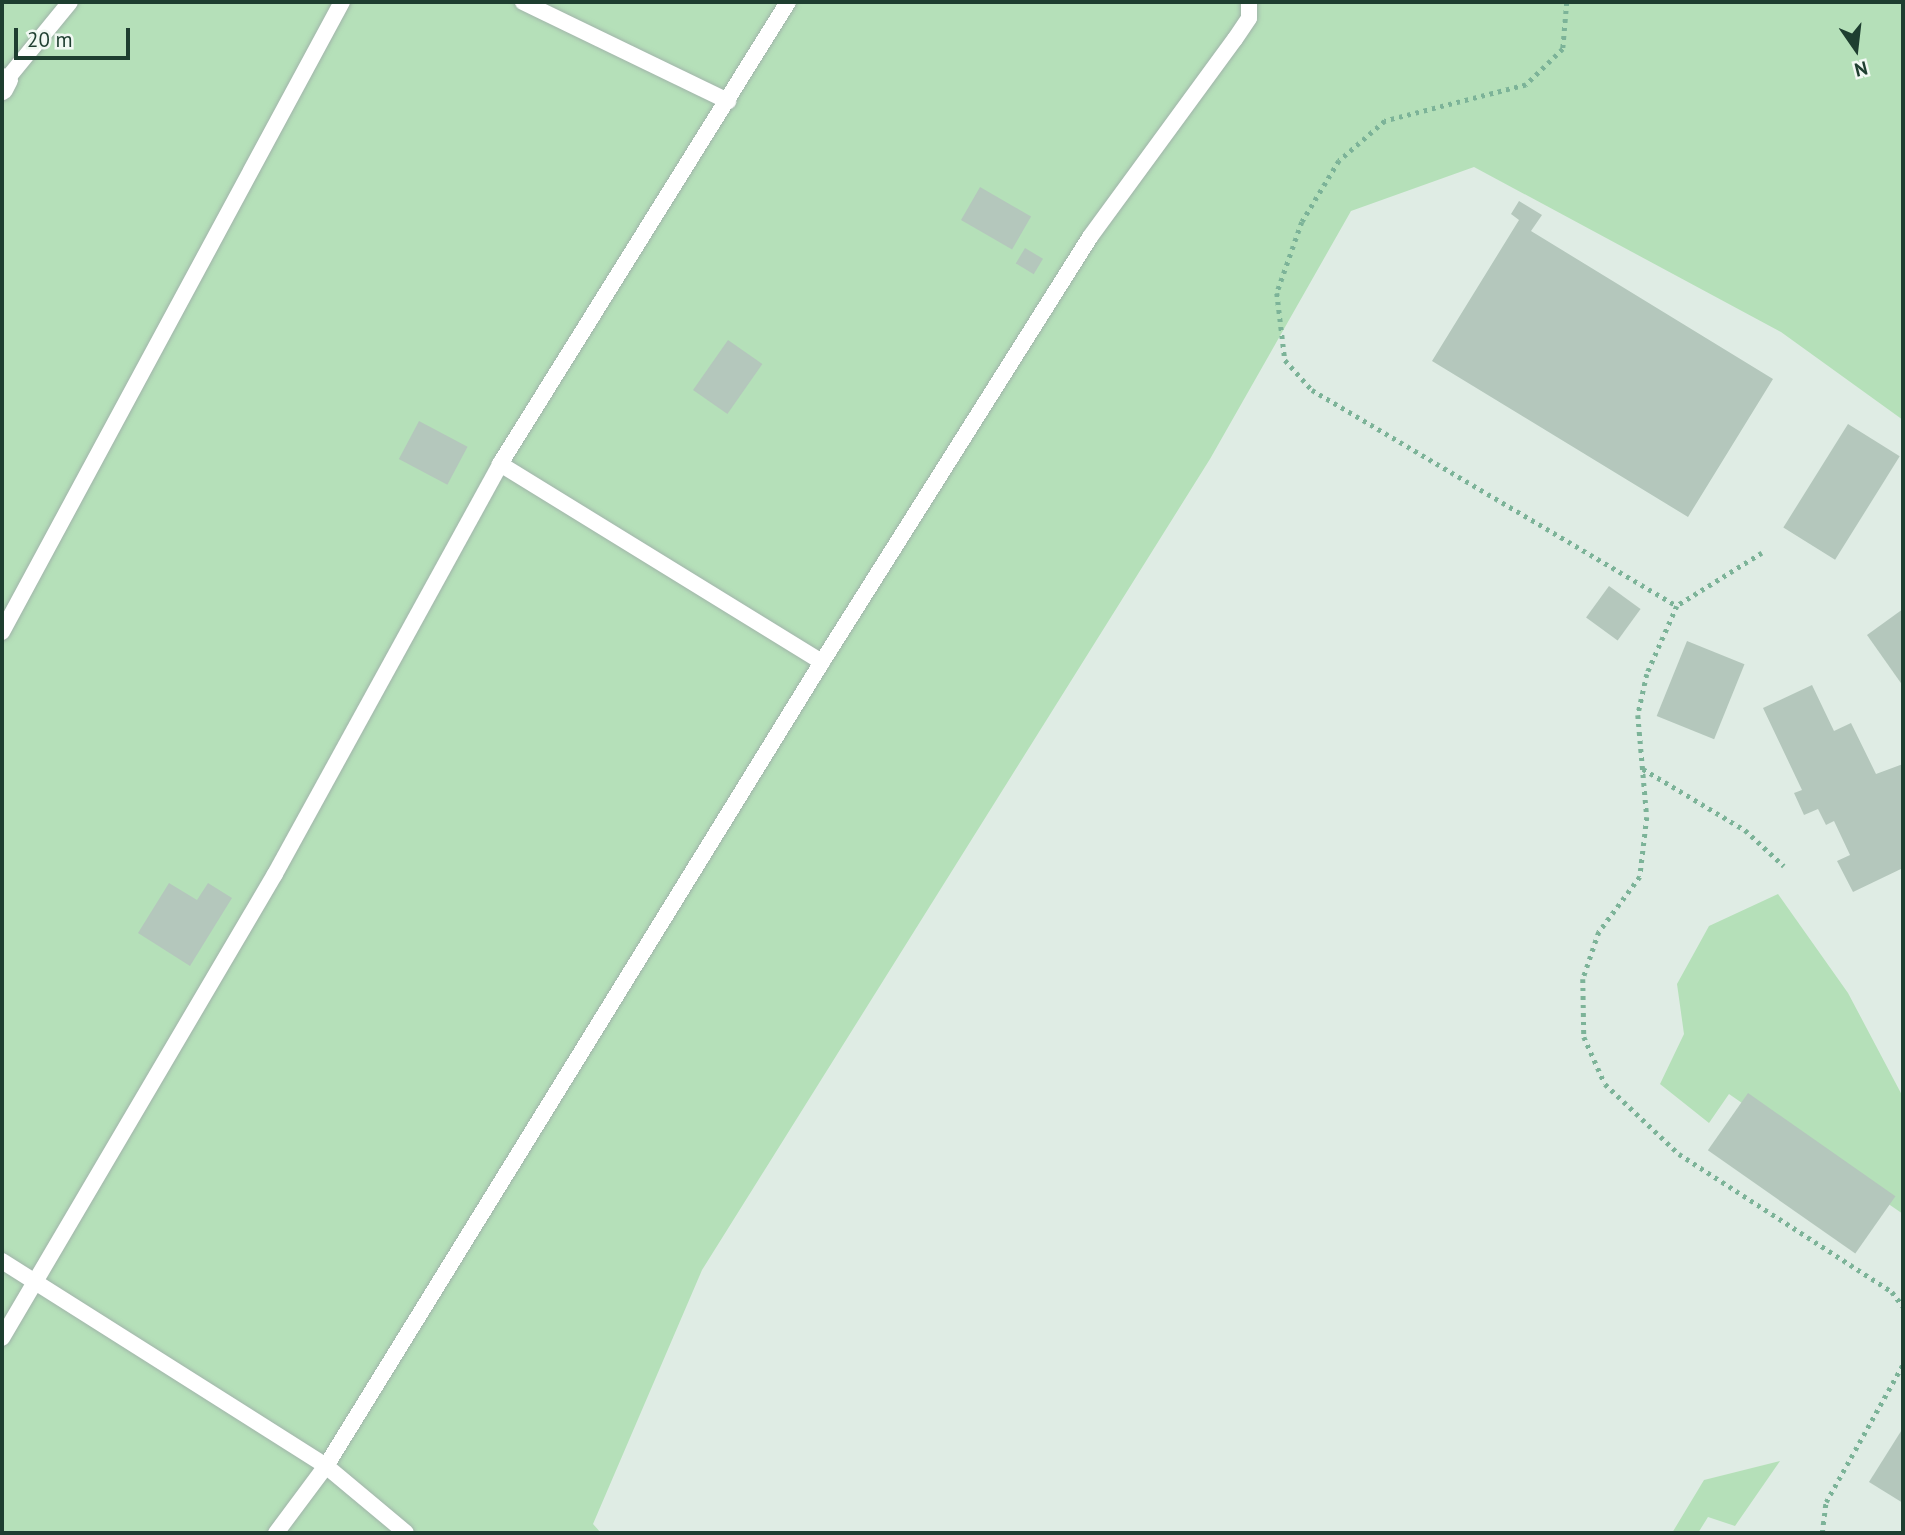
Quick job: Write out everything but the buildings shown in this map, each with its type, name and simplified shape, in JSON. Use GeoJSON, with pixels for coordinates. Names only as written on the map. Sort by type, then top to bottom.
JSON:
{"type":"FeatureCollection","features":[{"type":"Feature","properties":{"kind":"lane"},"geometry":{"type":"LineString","coordinates":[[4,81],[70,2]]}},
{"type":"Feature","properties":{"kind":"lane"},"geometry":{"type":"LineString","coordinates":[[2,632],[342,2]]}},
{"type":"Feature","properties":{"kind":"lane"},"geometry":{"type":"LineString","coordinates":[[523,2],[728,101]]}},
{"type":"Feature","properties":{"kind":"lane"},"geometry":{"type":"LineString","coordinates":[[2,1338],[275,874],[500,464],[788,2]]}},
{"type":"Feature","properties":{"kind":"lane"},"geometry":{"type":"LineString","coordinates":[[276,1533],[326,1466],[822,662],[1090,237],[1235,39],[1249,18],[1250,2]]}},
{"type":"Feature","properties":{"kind":"lane"},"geometry":{"type":"LineString","coordinates":[[500,464],[822,662]]}},
{"type":"Feature","properties":{"kind":"lane"},"geometry":{"type":"LineString","coordinates":[[2,1261],[35,1285],[326,1466],[406,1533]]}},
{"type":"Feature","properties":{"kind":"path"},"geometry":{"type":"LineString","coordinates":[[1567,2],[1563,49],[1526,85],[1385,121],[1339,161],[1302,222],[1277,293],[1285,360],[1312,390],[1677,606]]}},
{"type":"Feature","properties":{"kind":"path"},"geometry":{"type":"LineString","coordinates":[[1762,553],[1677,606],[1647,674],[1638,715],[1643,769],[1640,877],[1599,932],[1583,979],[1584,1037],[1605,1084],[1679,1154],[1892,1292],[1903,1307]]}},
{"type":"Feature","properties":{"kind":"path"},"geometry":{"type":"LineString","coordinates":[[1643,769],[1745,830],[1784,866]]}},
{"type":"Feature","properties":{"kind":"path"},"geometry":{"type":"LineString","coordinates":[[1822,1533],[1826,1502],[1903,1364]]}},
{"type":"Feature","properties":{"kind":"green space"},"geometry":{"type":"Polygon","coordinates":[[[2,2],[1903,2],[1903,420],[1781,332],[1474,167],[1351,211],[1210,459],[702,1270],[593,1524],[601,1533],[2,1533],[2,2]]]}},
{"type":"Feature","properties":{"kind":"green space"},"geometry":{"type":"Polygon","coordinates":[[[1778,894],[1848,993],[1903,1097],[1903,1214],[1729,1094],[1709,1123],[1660,1084],[1684,1034],[1677,984],[1709,926],[1778,894]]]}},
{"type":"Feature","properties":{"kind":"green space"},"geometry":{"type":"Polygon","coordinates":[[[1780,1461],[1735,1526],[1708,1517],[1698,1533],[1672,1533],[1704,1480],[1780,1461]]]}}]}
